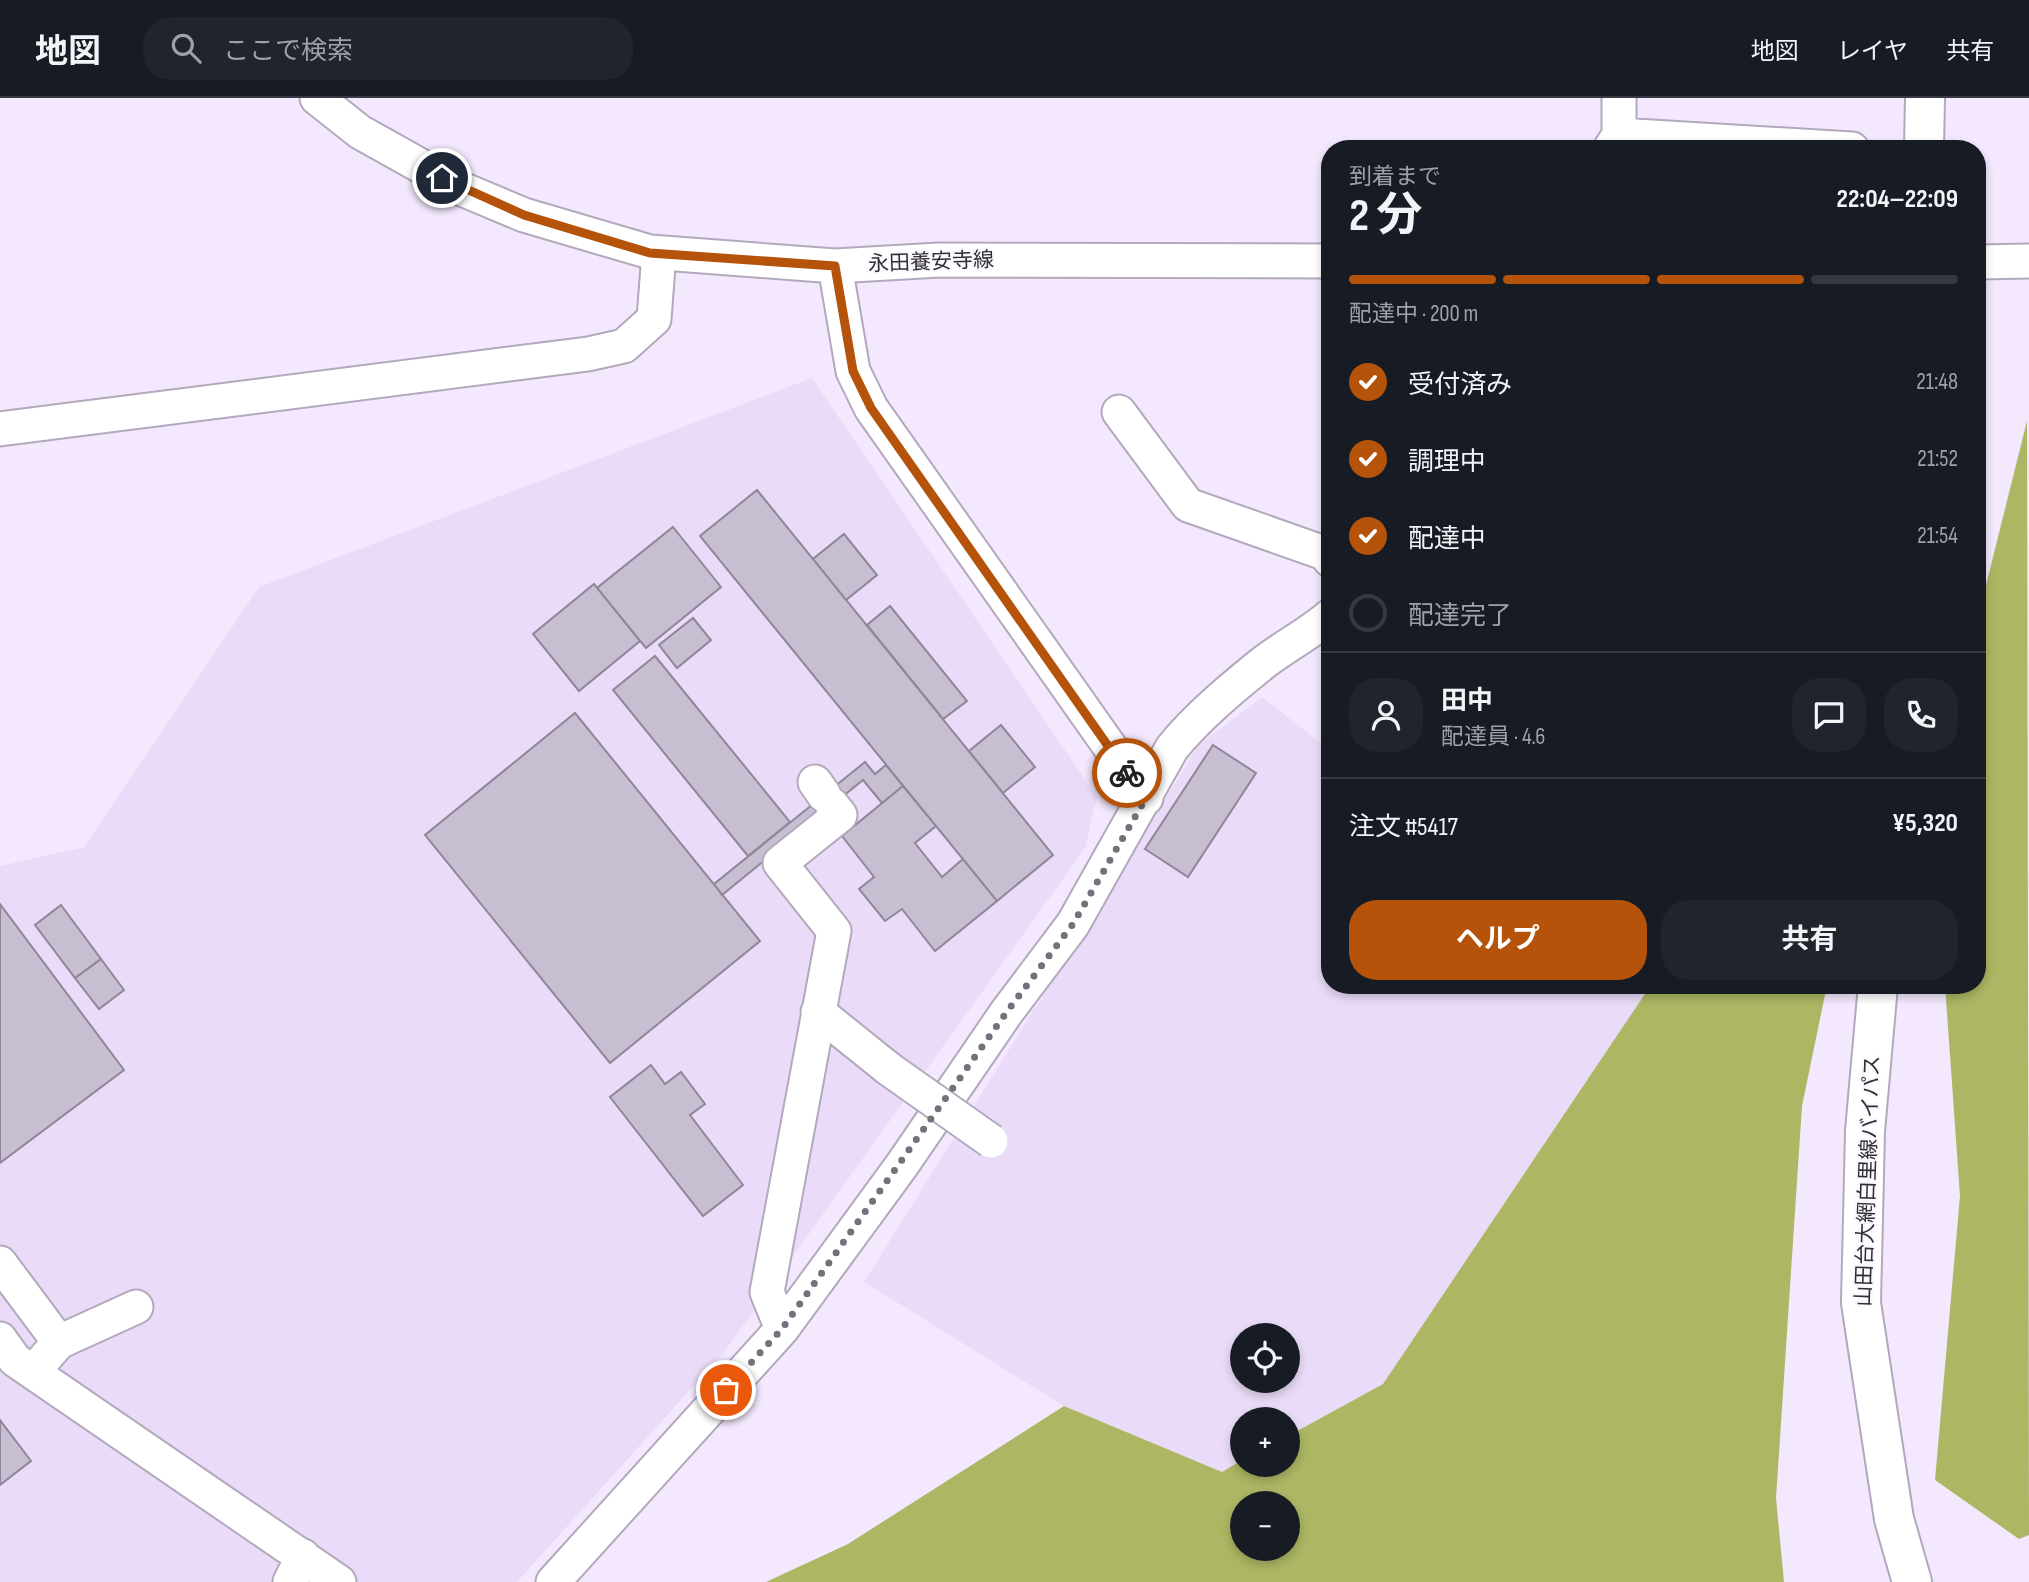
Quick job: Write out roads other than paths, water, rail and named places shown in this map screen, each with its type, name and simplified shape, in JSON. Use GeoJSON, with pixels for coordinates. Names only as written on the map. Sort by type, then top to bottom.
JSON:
{"type":"FeatureCollection","features":[{"type":"Feature","properties":{"kind":"main road"},"geometry":{"type":"LineString","coordinates":[[1924,140],[1925,98]]}},
{"type":"Feature","properties":{"kind":"main road","name":"山田台大網白里線バイパス"},"geometry":{"type":"LineString","coordinates":[[1877,994],[1865,1131],[1861,1303],[1894,1519],[1912,1582]]}},
{"type":"Feature","properties":{"kind":"street","name":"永田養安寺線"},"geometry":{"type":"LineString","coordinates":[[317,98],[360,132],[462,189],[524,215],[659,253],[835,266],[939,260],[1321,261]]}},
{"type":"Feature","properties":{"kind":"street"},"geometry":{"type":"LineString","coordinates":[[1615,140],[1619,98]]}},
{"type":"Feature","properties":{"kind":"street"},"geometry":{"type":"LineString","coordinates":[[0,429],[588,354],[624,346],[654,319],[659,253]]}},
{"type":"Feature","properties":{"kind":"street"},"geometry":{"type":"LineString","coordinates":[[1986,262],[2029,261]]}},
{"type":"Feature","properties":{"kind":"street"},"geometry":{"type":"LineString","coordinates":[[835,266],[853,371],[871,408],[1146,798]]}},
{"type":"Feature","properties":{"kind":"street"},"geometry":{"type":"LineString","coordinates":[[1119,412],[1188,505],[1321,552]]}},
{"type":"Feature","properties":{"kind":"street"},"geometry":{"type":"LineString","coordinates":[[553,1582],[782,1329],[1006,1013],[1073,924],[1172,748],[1184,733],[1265,662],[1304,638],[1321,624]]}},
{"type":"Feature","properties":{"kind":"street"},"geometry":{"type":"LineString","coordinates":[[782,1329],[767,1292],[834,932],[780,863],[840,815],[824,794]]}},
{"type":"Feature","properties":{"kind":"street"},"geometry":{"type":"LineString","coordinates":[[818,1012],[889,1069],[991,1141]]}},
{"type":"Feature","properties":{"kind":"street"},"geometry":{"type":"LineString","coordinates":[[0,1263],[59,1342]]}},
{"type":"Feature","properties":{"kind":"street"},"geometry":{"type":"LineString","coordinates":[[33,1372],[59,1342],[136,1307]]}},
{"type":"Feature","properties":{"kind":"street"},"geometry":{"type":"LineString","coordinates":[[0,1339],[15,1360],[296,1569],[339,1582]]}}]}
